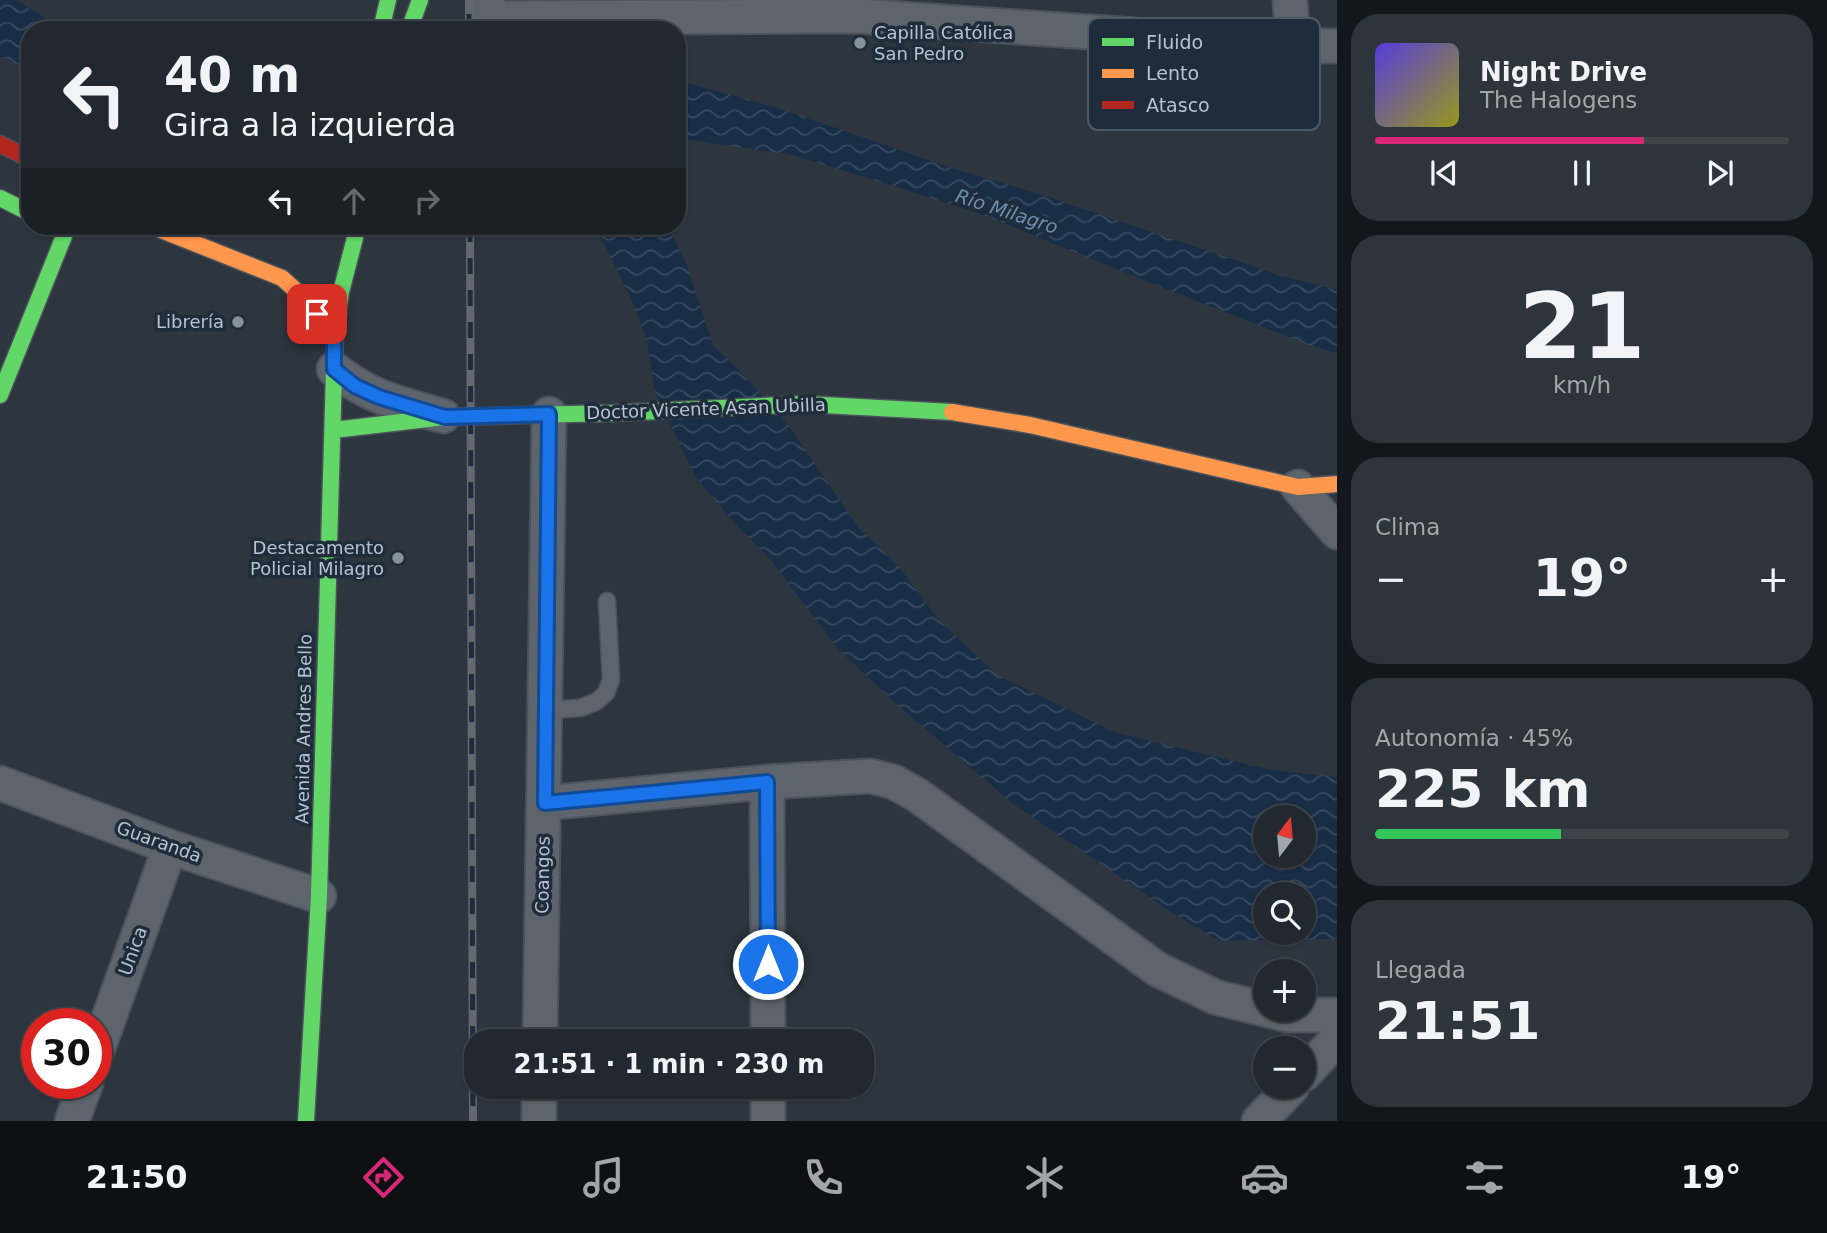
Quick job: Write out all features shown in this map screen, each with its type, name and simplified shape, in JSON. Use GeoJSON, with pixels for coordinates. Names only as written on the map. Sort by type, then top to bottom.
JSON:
{"type":"FeatureCollection","features":[{"type":"Feature","properties":{"kind":"main road"},"geometry":{"type":"LineString","coordinates":[[412,21],[420,0]]}},
{"type":"Feature","properties":{"kind":"main road"},"geometry":{"type":"LineString","coordinates":[[0,144],[21,154]]}},
{"type":"Feature","properties":{"kind":"main road"},"geometry":{"type":"LineString","coordinates":[[0,198],[21,208]]}},
{"type":"Feature","properties":{"kind":"main road"},"geometry":{"type":"LineString","coordinates":[[0,395],[62,235]]}},
{"type":"Feature","properties":{"kind":"main road"},"geometry":{"type":"LineString","coordinates":[[174,235],[282,278],[303,297],[334,353]]}},
{"type":"Feature","properties":{"kind":"main road","name":"Avenida Andres Bello"},"geometry":{"type":"LineString","coordinates":[[306,1121],[319,897],[334,353],[341,292],[356,235]]}},
{"type":"Feature","properties":{"kind":"main road"},"geometry":{"type":"LineString","coordinates":[[282,278],[302,278]]}},
{"type":"Feature","properties":{"kind":"main road","name":"Doctor Vicente Asan Ubilla"},"geometry":{"type":"LineString","coordinates":[[333,430],[445,417],[615,413],[805,404],[953,412],[1031,425],[1298,488],[1337,484]]}},
{"type":"Feature","properties":{"kind":"street"},"geometry":{"type":"LineString","coordinates":[[1290,0],[1291,18]]}},
{"type":"Feature","properties":{"kind":"street"},"geometry":{"type":"LineString","coordinates":[[488,9],[859,8],[1088,28]]}},
{"type":"Feature","properties":{"kind":"street","name":"Doctor Vicente Asan Ubilla"},"geometry":{"type":"LineString","coordinates":[[334,353],[355,386],[379,397],[445,417]]}},
{"type":"Feature","properties":{"kind":"street","name":"Coangos"},"geometry":{"type":"LineString","coordinates":[[540,1029],[549,414]]}},
{"type":"Feature","properties":{"kind":"street"},"geometry":{"type":"LineString","coordinates":[[1298,488],[1337,532]]}},
{"type":"Feature","properties":{"kind":"street"},"geometry":{"type":"LineString","coordinates":[[545,803],[767,782],[870,776],[894,782],[1157,969],[1215,997],[1288,1016],[1337,1015]]}},
{"type":"Feature","properties":{"kind":"street"},"geometry":{"type":"LineString","coordinates":[[767,782],[768,1029]]}},
{"type":"Feature","properties":{"kind":"street","name":"Guaranda"},"geometry":{"type":"LineString","coordinates":[[0,783],[170,847],[319,897]]}},
{"type":"Feature","properties":{"kind":"street","name":"Unica"},"geometry":{"type":"LineString","coordinates":[[112,1009],[170,847]]}},
{"type":"Feature","properties":{"kind":"street"},"geometry":{"type":"LineString","coordinates":[[1316,1061],[1337,1039]]}},
{"type":"Feature","properties":{"kind":"street"},"geometry":{"type":"LineString","coordinates":[[72,1121],[80,1099]]}},
{"type":"Feature","properties":{"kind":"street"},"geometry":{"type":"LineString","coordinates":[[539,1099],[539,1121]]}},
{"type":"Feature","properties":{"kind":"street"},"geometry":{"type":"LineString","coordinates":[[768,1099],[768,1121]]}},
{"type":"Feature","properties":{"kind":"street"},"geometry":{"type":"LineString","coordinates":[[1259,1121],[1280,1099]]}},
{"type":"Feature","properties":{"kind":"lane"},"geometry":{"type":"LineString","coordinates":[[545,710],[580,708],[596,702],[606,693],[611,680],[607,601]]}},
{"type":"Feature","properties":{"kind":"water"},"geometry":{"type":"Polygon","coordinates":[[[0,0],[16,0],[50,21],[21,21],[21,65],[0,57],[0,0]]]}},
{"type":"Feature","properties":{"kind":"water","name":"Río Milagro"},"geometry":{"type":"Polygon","coordinates":[[[686,82],[775,107],[1282,276],[1337,290],[1337,353],[1168,290],[981,214],[792,155],[686,139],[686,82]]]}},
{"type":"Feature","properties":{"kind":"water"},"geometry":{"type":"Polygon","coordinates":[[[598,235],[672,235],[686,262],[713,346],[739,370],[791,429],[858,527],[900,568],[939,620],[997,675],[1117,733],[1272,770],[1337,777],[1337,939],[1316,939],[1316,882],[1253,882],[1253,940],[1219,941],[1171,912],[1012,803],[900,707],[839,650],[770,559],[696,478],[655,392],[646,337],[628,292],[598,235]]]}},
{"type":"Feature","properties":{"kind":"railway"},"geometry":{"type":"LineString","coordinates":[[469,0],[469,21]]}},
{"type":"Feature","properties":{"kind":"railway"},"geometry":{"type":"LineString","coordinates":[[470,235],[473,1121]]}},
{"type":"Feature","properties":{"kind":"traffic: fast"},"geometry":{"type":"LineString","coordinates":[[383,21],[388,0]]}},
{"type":"Feature","properties":{"kind":"traffic: fast"},"geometry":{"type":"LineString","coordinates":[[412,21],[420,0]]}},
{"type":"Feature","properties":{"kind":"traffic: fast"},"geometry":{"type":"LineString","coordinates":[[0,198],[21,208]]}},
{"type":"Feature","properties":{"kind":"traffic: fast"},"geometry":{"type":"LineString","coordinates":[[0,395],[64,235]]}},
{"type":"Feature","properties":{"kind":"traffic: fast"},"geometry":{"type":"LineString","coordinates":[[306,1121],[319,896],[335,337],[341,292],[356,235]]}},
{"type":"Feature","properties":{"kind":"traffic: fast"},"geometry":{"type":"LineString","coordinates":[[333,430],[445,417],[615,413],[805,404],[952,412]]}},
{"type":"Feature","properties":{"kind":"traffic: slow"},"geometry":{"type":"LineString","coordinates":[[174,235],[282,278],[303,297],[335,337]]}},
{"type":"Feature","properties":{"kind":"traffic: slow"},"geometry":{"type":"LineString","coordinates":[[952,412],[1030,425],[1298,487],[1337,484]]}},
{"type":"Feature","properties":{"kind":"traffic: jam"},"geometry":{"type":"LineString","coordinates":[[0,144],[21,154]]}},
{"type":"Feature","properties":{"kind":"place","name":"Capilla Católica San Pedro"},"geometry":{"type":"Point","coordinates":[860,43]}},
{"type":"Feature","properties":{"kind":"place","name":"Librería"},"geometry":{"type":"Point","coordinates":[238,322]}},
{"type":"Feature","properties":{"kind":"place","name":"Destacamento Policial Milagro"},"geometry":{"type":"Point","coordinates":[398,558]}},
{"type":"Feature","properties":{"kind":"route"},"geometry":{"type":"LineString","coordinates":[[317,314],[334,337],[334,369],[355,386],[379,397],[445,417],[549,414],[545,803],[767,782],[768,964]]}}]}
